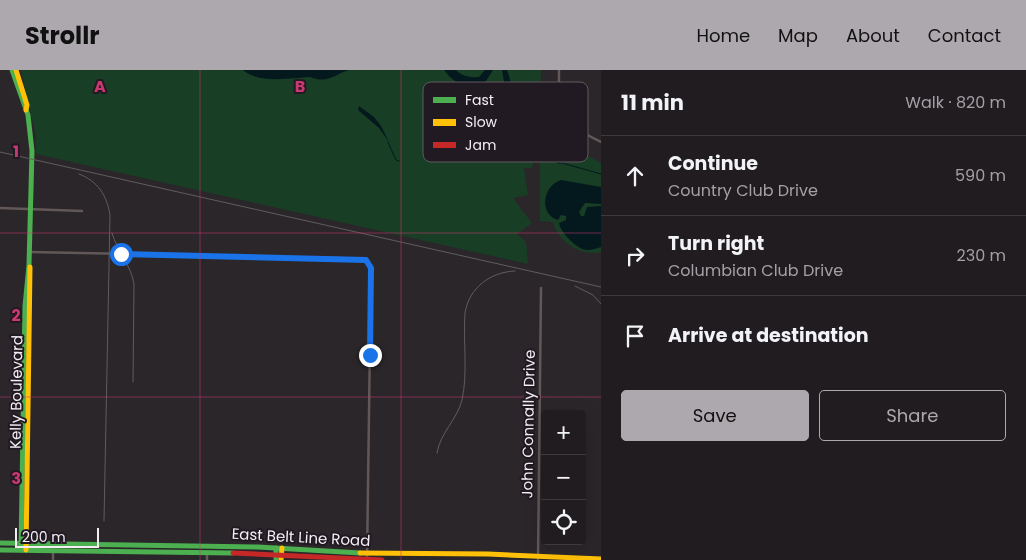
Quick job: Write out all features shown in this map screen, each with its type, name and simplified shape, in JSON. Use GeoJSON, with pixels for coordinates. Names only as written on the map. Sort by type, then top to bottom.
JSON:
{"type":"FeatureCollection","features":[{"type":"Feature","properties":{"kind":"main road","name":"Kelly Boulevard"},"geometry":{"type":"LineString","coordinates":[[12,70],[26,110],[32,141],[23,550]]}},
{"type":"Feature","properties":{"kind":"main road","name":"Kelly Boulevard"},"geometry":{"type":"LineString","coordinates":[[16,70],[27,105],[26,110]]}},
{"type":"Feature","properties":{"kind":"main road","name":"East Belt Line Road"},"geometry":{"type":"LineString","coordinates":[[0,543],[206,546],[451,557],[601,559]]}},
{"type":"Feature","properties":{"kind":"main road"},"geometry":{"type":"LineString","coordinates":[[113,551],[114,544]]}},
{"type":"Feature","properties":{"kind":"main road"},"geometry":{"type":"LineString","coordinates":[[278,558],[279,548]]}},
{"type":"Feature","properties":{"kind":"main road","name":"East Belt Line Road"},"geometry":{"type":"LineString","coordinates":[[0,550],[206,552],[278,558],[382,560]]}},
{"type":"Feature","properties":{"kind":"street"},"geometry":{"type":"LineString","coordinates":[[588,135],[601,142]]}},
{"type":"Feature","properties":{"kind":"street"},"geometry":{"type":"LineString","coordinates":[[0,208],[82,211]]}},
{"type":"Feature","properties":{"kind":"street"},"geometry":{"type":"LineString","coordinates":[[30,252],[339,258],[358,259],[368,262],[371,268],[367,560]]}},
{"type":"Feature","properties":{"kind":"street","name":"John Connally Drive"},"geometry":{"type":"LineString","coordinates":[[538,558],[541,288]]}},
{"type":"Feature","properties":{"kind":"street"},"geometry":{"type":"LineString","coordinates":[[206,546],[207,560]]}},
{"type":"Feature","properties":{"kind":"street"},"geometry":{"type":"LineString","coordinates":[[53,550],[53,560]]}},
{"type":"Feature","properties":{"kind":"green space"},"geometry":{"type":"Polygon","coordinates":[[[21,70],[541,70],[541,82],[423,82],[423,162],[534,162],[532,168],[524,168],[528,195],[513,198],[532,223],[517,234],[526,242],[528,264],[36,154],[36,137],[21,70]]]}},
{"type":"Feature","properties":{"kind":"green space"},"geometry":{"type":"Polygon","coordinates":[[[588,156],[601,163],[601,252],[593,253],[578,250],[565,242],[553,222],[540,221],[540,162],[588,162],[588,156]]]}},
{"type":"Feature","properties":{"kind":"water"},"geometry":{"type":"Polygon","coordinates":[[[243,70],[349,70],[321,80],[310,77],[266,79],[243,70]]]}},
{"type":"Feature","properties":{"kind":"water"},"geometry":{"type":"Polygon","coordinates":[[[444,70],[456,70],[463,75],[479,77],[485,70],[493,70],[484,82],[457,82],[444,70]]]}},
{"type":"Feature","properties":{"kind":"water"},"geometry":{"type":"Polygon","coordinates":[[[502,70],[507,70],[510,82],[504,82],[502,70]]]}},
{"type":"Feature","properties":{"kind":"water"},"geometry":{"type":"Polygon","coordinates":[[[359,106],[374,117],[389,142],[379,128],[358,110],[359,106]]]}},
{"type":"Feature","properties":{"kind":"water"},"geometry":{"type":"Polygon","coordinates":[[[561,180],[601,187],[601,204],[585,203],[579,212],[581,216],[584,216],[587,207],[601,206],[601,247],[588,250],[579,247],[570,240],[560,227],[559,223],[566,220],[566,216],[561,215],[558,220],[548,213],[545,201],[547,194],[554,184],[561,180]]]}},
{"type":"Feature","properties":{"kind":"waterway"},"geometry":{"type":"LineString","coordinates":[[388,142],[396,160],[399,161]]}},
{"type":"Feature","properties":{"kind":"waterway"},"geometry":{"type":"LineString","coordinates":[[562,163],[601,174]]}},
{"type":"Feature","properties":{"kind":"railway"},"geometry":{"type":"LineString","coordinates":[[0,152],[601,287]]}},
{"type":"Feature","properties":{"kind":"railway"},"geometry":{"type":"LineString","coordinates":[[79,174],[86,177],[100,190],[107,202],[110,215],[104,521]]}},
{"type":"Feature","properties":{"kind":"railway"},"geometry":{"type":"LineString","coordinates":[[112,233],[134,284],[133,382]]}},
{"type":"Feature","properties":{"kind":"railway"},"geometry":{"type":"LineString","coordinates":[[437,453],[441,439],[460,407],[462,400],[465,379],[465,313],[467,304],[476,289],[489,278],[497,274],[515,271]]}},
{"type":"Feature","properties":{"kind":"railway"},"geometry":{"type":"LineString","coordinates":[[575,286],[593,295],[601,304]]}},
{"type":"Feature","properties":{"kind":"traffic: fast"},"geometry":{"type":"LineString","coordinates":[[12,70],[28,115],[32,151],[29,265],[25,306],[21,550]]}},
{"type":"Feature","properties":{"kind":"traffic: fast"},"geometry":{"type":"LineString","coordinates":[[0,543],[258,547],[360,553]]}},
{"type":"Feature","properties":{"kind":"traffic: fast"},"geometry":{"type":"LineString","coordinates":[[276,548],[276,560]]}},
{"type":"Feature","properties":{"kind":"traffic: fast"},"geometry":{"type":"LineString","coordinates":[[0,550],[233,553]]}},
{"type":"Feature","properties":{"kind":"traffic: slow"},"geometry":{"type":"LineString","coordinates":[[16,70],[27,105],[26,110]]}},
{"type":"Feature","properties":{"kind":"traffic: slow"},"geometry":{"type":"LineString","coordinates":[[26,550],[30,267]]}},
{"type":"Feature","properties":{"kind":"traffic: slow"},"geometry":{"type":"LineString","coordinates":[[281,560],[282,548]]}},
{"type":"Feature","properties":{"kind":"traffic: slow"},"geometry":{"type":"LineString","coordinates":[[360,553],[488,554],[601,559]]}},
{"type":"Feature","properties":{"kind":"traffic: jam"},"geometry":{"type":"LineString","coordinates":[[233,553],[382,560]]}},
{"type":"Feature","properties":{"kind":"route"},"geometry":{"type":"LineString","coordinates":[[121,254],[366,260],[371,268],[370,355]]}}]}
